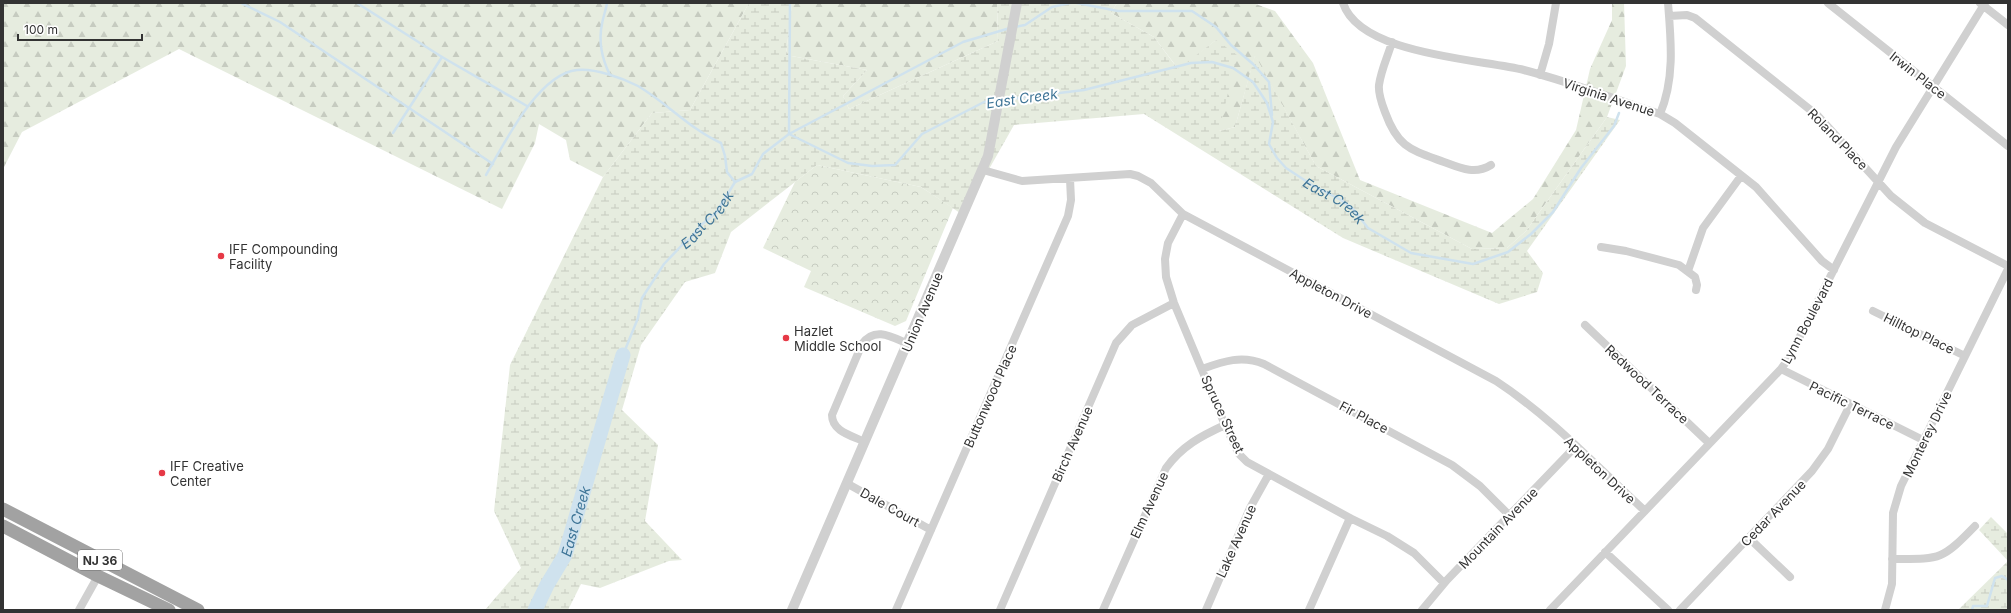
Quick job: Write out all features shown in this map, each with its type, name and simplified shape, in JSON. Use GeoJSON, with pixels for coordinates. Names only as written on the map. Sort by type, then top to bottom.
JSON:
{"type":"FeatureCollection","features":[{"type":"Feature","properties":{"kind":"highway","name":"NJ 36"},"geometry":{"type":"LineString","coordinates":[[3,509],[198,610]]}},
{"type":"Feature","properties":{"kind":"highway","name":"NJ 36"},"geometry":{"type":"LineString","coordinates":[[3,526],[98,576],[170,610]]}},
{"type":"Feature","properties":{"kind":"street","name":"Union Avenue"},"geometry":{"type":"LineString","coordinates":[[792,610],[983,170],[988,156],[1013,22],[1018,3]]}},
{"type":"Feature","properties":{"kind":"street","name":"Virginia Avenue"},"geometry":{"type":"LineString","coordinates":[[1343,3],[1349,16],[1355,23],[1365,30],[1392,42],[1434,55],[1517,68],[1660,114],[1675,122],[1767,199],[1822,261],[1834,270]]}},
{"type":"Feature","properties":{"kind":"street"},"geometry":{"type":"LineString","coordinates":[[1540,75],[1549,44],[1556,3]]}},
{"type":"Feature","properties":{"kind":"street"},"geometry":{"type":"LineString","coordinates":[[1660,114],[1666,100],[1670,80],[1668,3]]}},
{"type":"Feature","properties":{"kind":"street","name":"Irwin Place"},"geometry":{"type":"LineString","coordinates":[[1828,3],[2008,146]]}},
{"type":"Feature","properties":{"kind":"street"},"geometry":{"type":"LineString","coordinates":[[1983,4],[2008,25]]}},
{"type":"Feature","properties":{"kind":"street","name":"Lynn Boulevard"},"geometry":{"type":"LineString","coordinates":[[1550,610],[1781,369],[1794,350],[1896,147],[1983,4]]}},
{"type":"Feature","properties":{"kind":"street","name":"Roland Place"},"geometry":{"type":"LineString","coordinates":[[1669,16],[1693,17],[1708,28],[1818,116],[1891,196],[1925,223],[2008,268]]}},
{"type":"Feature","properties":{"kind":"street"},"geometry":{"type":"LineString","coordinates":[[1392,42],[1379,86],[1382,104],[1396,137],[1412,150],[1461,168],[1476,170],[1490,165]]}},
{"type":"Feature","properties":{"kind":"street","name":"Appleton Drive"},"geometry":{"type":"LineString","coordinates":[[983,170],[1022,181],[1130,174],[1138,176],[1150,183],[1183,214],[1496,381],[1535,408],[1645,511]]}},
{"type":"Feature","properties":{"kind":"street"},"geometry":{"type":"LineString","coordinates":[[1688,271],[1703,228],[1741,176]]}},
{"type":"Feature","properties":{"kind":"street","name":"Buttonwood Place"},"geometry":{"type":"LineString","coordinates":[[896,610],[1068,216],[1071,200],[1070,179]]}},
{"type":"Feature","properties":{"kind":"street","name":"Spruce Street"},"geometry":{"type":"LineString","coordinates":[[1183,214],[1168,243],[1165,259],[1166,277],[1174,304],[1225,425],[1239,454],[1247,462],[1350,518],[1387,536],[1414,553],[1444,583]]}},
{"type":"Feature","properties":{"kind":"street"},"geometry":{"type":"LineString","coordinates":[[1602,247],[1626,251],[1679,265],[1695,277],[1697,285],[1696,290]]}},
{"type":"Feature","properties":{"kind":"street","name":"Monterey Drive"},"geometry":{"type":"LineString","coordinates":[[1885,610],[1891,594],[1892,525],[1901,486],[2008,268]]}},
{"type":"Feature","properties":{"kind":"street","name":"Birch Avenue"},"geometry":{"type":"LineString","coordinates":[[1000,610],[1116,343],[1132,325],[1174,304]]}},
{"type":"Feature","properties":{"kind":"street","name":"Hilltop Place"},"geometry":{"type":"LineString","coordinates":[[1873,311],[1965,356]]}},
{"type":"Feature","properties":{"kind":"street","name":"Redwood Terrace"},"geometry":{"type":"LineString","coordinates":[[1585,325],[1709,443]]}},
{"type":"Feature","properties":{"kind":"street"},"geometry":{"type":"LineString","coordinates":[[865,442],[837,429],[832,421],[832,416],[862,344],[866,339],[876,333],[889,335],[908,344]]}},
{"type":"Feature","properties":{"kind":"street","name":"Fir Place"},"geometry":{"type":"LineString","coordinates":[[1202,369],[1234,359],[1250,360],[1264,364],[1452,465],[1480,486],[1510,516]]}},
{"type":"Feature","properties":{"kind":"street","name":"Pacific Terrace"},"geometry":{"type":"LineString","coordinates":[[1781,369],[1850,405],[1923,440]]}},
{"type":"Feature","properties":{"kind":"street","name":"Cedar Avenue"},"geometry":{"type":"LineString","coordinates":[[1680,610],[1818,465],[1828,449],[1850,405]]}},
{"type":"Feature","properties":{"kind":"street","name":"Elm Avenue"},"geometry":{"type":"LineString","coordinates":[[1103,610],[1166,468],[1179,452],[1191,442],[1225,425]]}},
{"type":"Feature","properties":{"kind":"street","name":"Mountain Avenue"},"geometry":{"type":"LineString","coordinates":[[1422,610],[1444,583],[1575,447]]}},
{"type":"Feature","properties":{"kind":"street","name":"Lake Avenue"},"geometry":{"type":"LineString","coordinates":[[1206,610],[1250,508],[1269,474]]}},
{"type":"Feature","properties":{"kind":"street","name":"Dale Court"},"geometry":{"type":"LineString","coordinates":[[848,484],[931,530]]}},
{"type":"Feature","properties":{"kind":"street"},"geometry":{"type":"LineString","coordinates":[[1309,610],[1350,518]]}},
{"type":"Feature","properties":{"kind":"street"},"geometry":{"type":"LineString","coordinates":[[1892,559],[1928,559],[1945,554],[1954,548],[1975,526]]}},
{"type":"Feature","properties":{"kind":"street"},"geometry":{"type":"LineString","coordinates":[[1749,538],[1790,577]]}},
{"type":"Feature","properties":{"kind":"street"},"geometry":{"type":"LineString","coordinates":[[1605,552],[1668,610]]}},
{"type":"Feature","properties":{"kind":"street"},"geometry":{"type":"LineString","coordinates":[[79,610],[98,576]]}},
{"type":"Feature","properties":{"kind":"green space"},"geometry":{"type":"Polygon","coordinates":[[[3,3],[749,3],[690,110],[652,113],[603,177],[570,160],[566,140],[539,124],[535,143],[502,209],[179,49],[22,132],[3,169],[3,3]]]}},
{"type":"Feature","properties":{"kind":"green space"},"geometry":{"type":"Polygon","coordinates":[[[749,3],[792,3],[786,55],[867,70],[843,96],[849,109],[998,41],[997,3],[1117,3],[1111,13],[1154,37],[1178,69],[1216,40],[1237,55],[1219,131],[1235,127],[1255,55],[1316,166],[1472,249],[1507,248],[1526,231],[1607,117],[1620,120],[1527,251],[1543,273],[1537,292],[1499,304],[1343,238],[1144,114],[1014,125],[963,215],[921,187],[817,165],[731,232],[715,273],[685,282],[641,345],[622,410],[658,445],[645,521],[682,560],[669,561],[600,588],[581,584],[568,610],[485,610],[521,568],[494,511],[510,365],[603,177],[652,113],[690,110],[749,3]]]}},
{"type":"Feature","properties":{"kind":"green space"},"geometry":{"type":"Polygon","coordinates":[[[792,3],[997,3],[998,41],[849,109],[843,96],[867,70],[786,55],[792,3]]]}},
{"type":"Feature","properties":{"kind":"green space"},"geometry":{"type":"Polygon","coordinates":[[[1117,3],[1253,3],[1275,11],[1313,63],[1360,180],[1492,233],[1533,199],[1576,130],[1590,69],[1612,20],[1612,3],[1624,3],[1626,66],[1607,117],[1526,231],[1507,248],[1472,249],[1316,166],[1255,56],[1235,127],[1219,131],[1216,40],[1179,70],[1154,37],[1111,13],[1117,3]]]}},
{"type":"Feature","properties":{"kind":"green space"},"geometry":{"type":"Polygon","coordinates":[[[817,165],[921,187],[953,208],[906,321],[895,326],[804,287],[811,271],[763,248],[795,182],[817,165]]]}},
{"type":"Feature","properties":{"kind":"green space"},"geometry":{"type":"Polygon","coordinates":[[[1991,517],[2008,534],[2008,561],[1979,530],[1991,517]]]}},
{"type":"Feature","properties":{"kind":"green space"},"geometry":{"type":"Polygon","coordinates":[[[2008,561],[2008,610],[1958,610],[2008,561]]]}},
{"type":"Feature","properties":{"kind":"waterway"},"geometry":{"type":"LineString","coordinates":[[241,3],[280,22],[493,164]]}},
{"type":"Feature","properties":{"kind":"waterway"},"geometry":{"type":"LineString","coordinates":[[357,3],[442,57],[527,106]]}},
{"type":"Feature","properties":{"kind":"waterway"},"geometry":{"type":"LineString","coordinates":[[607,3],[602,21],[600,38],[603,57],[610,75]]}},
{"type":"Feature","properties":{"kind":"waterway"},"geometry":{"type":"LineString","coordinates":[[790,3],[789,134],[963,42],[1010,28]]}},
{"type":"Feature","properties":{"kind":"waterway"},"geometry":{"type":"LineString","coordinates":[[1015,27],[1025,25],[1052,7],[1070,3]]}},
{"type":"Feature","properties":{"kind":"waterway"},"geometry":{"type":"LineString","coordinates":[[1077,3],[1118,11],[1192,11],[1216,27],[1231,45],[1253,64],[1269,82],[1272,115]]}},
{"type":"Feature","properties":{"kind":"waterway"},"geometry":{"type":"LineString","coordinates":[[393,133],[442,57]]}},
{"type":"Feature","properties":{"kind":"waterway","name":"East Creek"},"geometry":{"type":"LineString","coordinates":[[1001,100],[1084,90],[1191,63],[1212,62],[1233,68],[1253,82],[1267,103],[1273,122],[1269,144],[1277,158],[1286,168],[1312,185],[1341,200],[1353,209],[1368,228],[1411,253],[1473,264],[1508,252],[1531,234],[1553,212],[1581,168],[1614,126],[1619,113]]}},
{"type":"Feature","properties":{"kind":"waterway"},"geometry":{"type":"LineString","coordinates":[[486,175],[512,129],[536,97],[549,84],[563,74],[577,70],[584,70],[608,74],[638,86],[659,100],[699,131],[721,143],[725,156],[727,172],[735,182]]}},
{"type":"Feature","properties":{"kind":"waterway","name":"East Creek"},"geometry":{"type":"LineString","coordinates":[[623,355],[638,318],[642,298],[664,264],[683,244],[691,238],[701,225],[716,213],[735,182],[752,174],[763,154],[789,134],[848,163],[872,166],[895,165],[922,134],[984,102],[996,100]]}},
{"type":"Feature","properties":{"kind":"waterway","name":"East Creek"},"geometry":{"type":"LineString","coordinates":[[535,610],[547,585],[565,555],[623,355]]}},
{"type":"Feature","properties":{"kind":"waterway"},"geometry":{"type":"LineString","coordinates":[[1972,610],[1973,606],[1987,606],[1995,578],[2002,576],[2008,580]]}},
{"type":"Feature","properties":{"kind":"place","name":"IFF Compounding Facility"},"geometry":{"type":"Point","coordinates":[221,256]}},
{"type":"Feature","properties":{"kind":"place","name":"Hazlet Middle School"},"geometry":{"type":"Point","coordinates":[786,338]}},
{"type":"Feature","properties":{"kind":"place","name":"IFF Creative Center"},"geometry":{"type":"Point","coordinates":[162,473]}}]}
